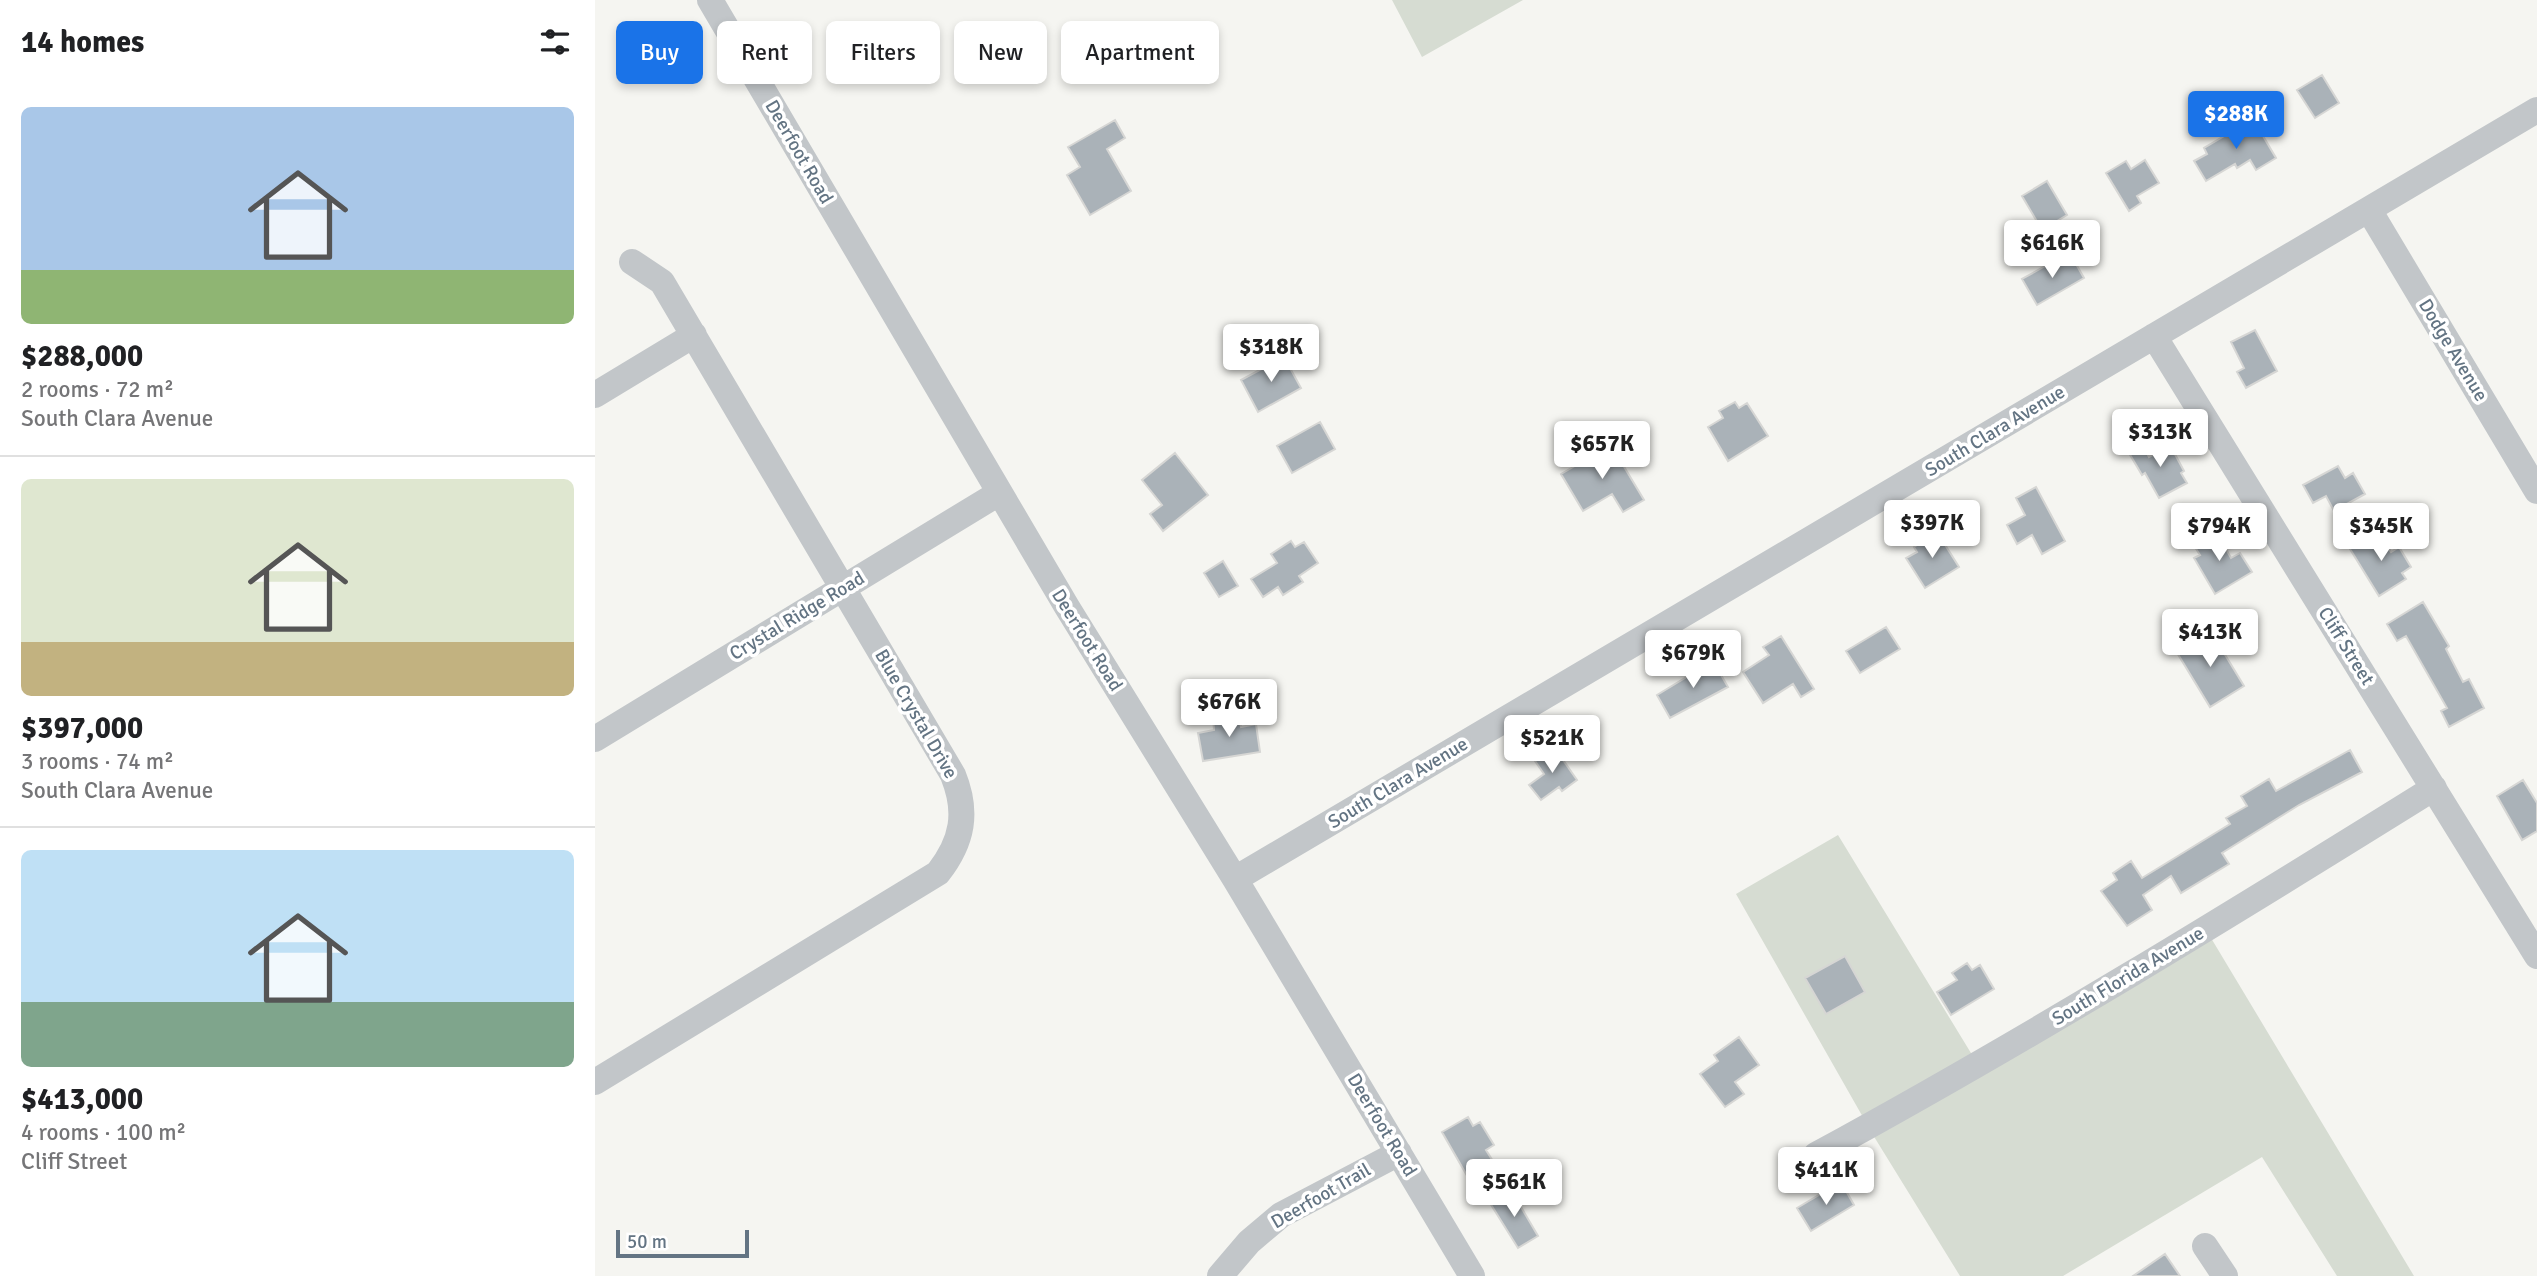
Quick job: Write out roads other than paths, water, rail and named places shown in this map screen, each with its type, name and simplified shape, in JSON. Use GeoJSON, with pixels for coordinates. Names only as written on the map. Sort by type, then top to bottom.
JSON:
{"type":"FeatureCollection","features":[{"type":"Feature","properties":{"kind":"street","name":"Deerfoot Road"},"geometry":{"type":"LineString","coordinates":[[710,0],[999,494],[1235,879],[1472,1276]]}},
{"type":"Feature","properties":{"kind":"street","name":"South Clara Avenue"},"geometry":{"type":"LineString","coordinates":[[1235,879],[2537,110]]}},
{"type":"Feature","properties":{"kind":"street","name":"Dodge Avenue"},"geometry":{"type":"LineString","coordinates":[[2369,210],[2537,491]]}},
{"type":"Feature","properties":{"kind":"street","name":"Blue Crystal Drive"},"geometry":{"type":"LineString","coordinates":[[595,1082],[938,873],[958,842],[962,826],[962,810],[953,775],[662,282],[632,262]]}},
{"type":"Feature","properties":{"kind":"street"},"geometry":{"type":"LineString","coordinates":[[595,395],[694,335]]}},
{"type":"Feature","properties":{"kind":"street","name":"Cliff Street"},"geometry":{"type":"LineString","coordinates":[[2154,337],[2537,956]]}},
{"type":"Feature","properties":{"kind":"street","name":"Crystal Ridge Road"},"geometry":{"type":"LineString","coordinates":[[595,739],[999,494]]}},
{"type":"Feature","properties":{"kind":"street","name":"South Florida Avenue"},"geometry":{"type":"LineString","coordinates":[[1816,1155],[2024,1039],[2434,788]]}},
{"type":"Feature","properties":{"kind":"street","name":"Deerfoot Trail"},"geometry":{"type":"LineString","coordinates":[[1220,1276],[1249,1242],[1281,1215],[1399,1153]]}},
{"type":"Feature","properties":{"kind":"street"},"geometry":{"type":"LineString","coordinates":[[2205,1246],[2225,1276]]}}]}
